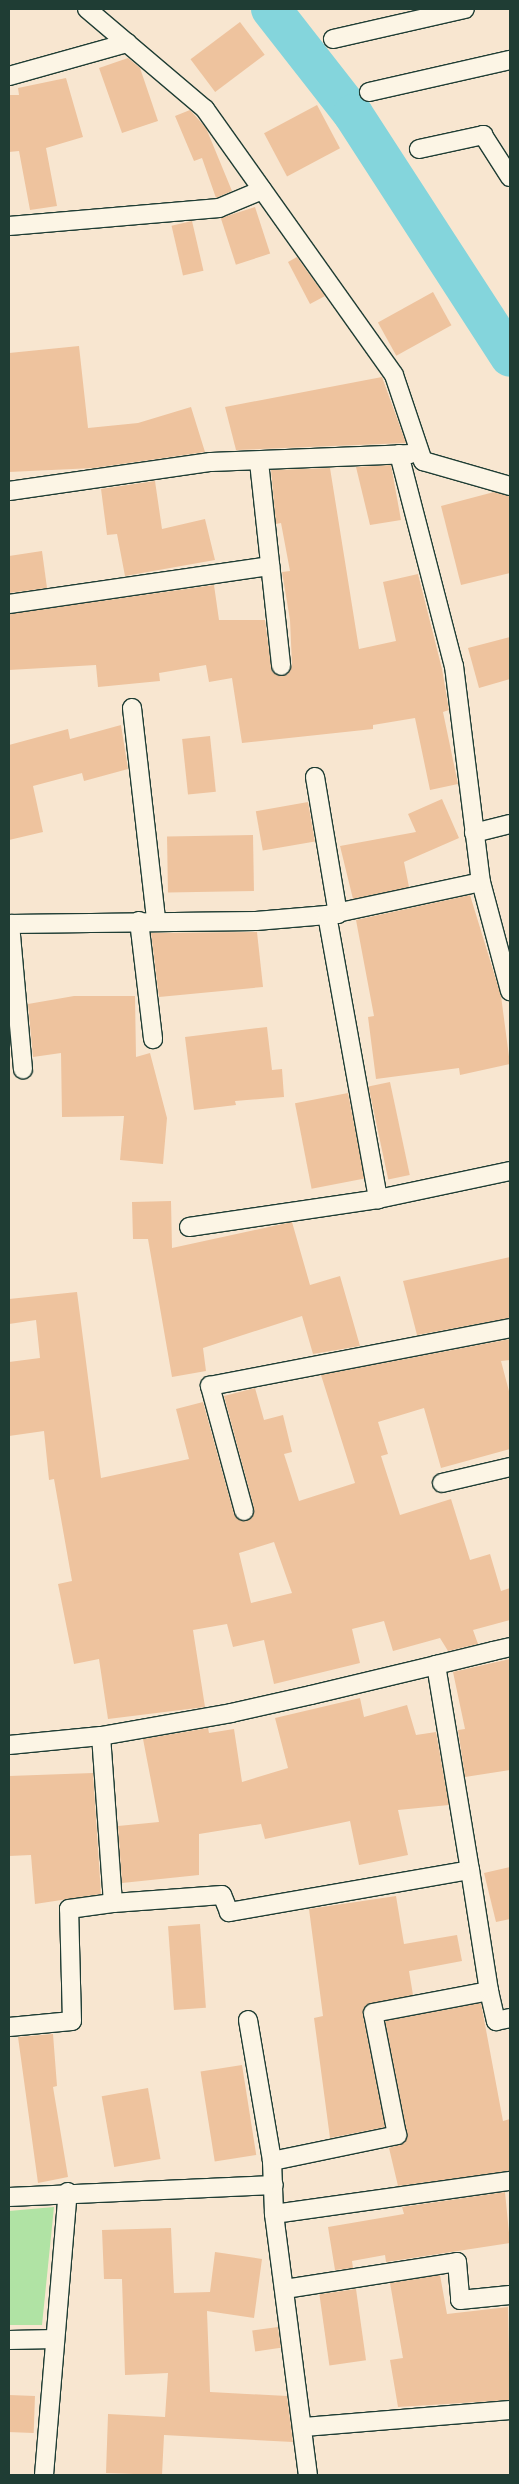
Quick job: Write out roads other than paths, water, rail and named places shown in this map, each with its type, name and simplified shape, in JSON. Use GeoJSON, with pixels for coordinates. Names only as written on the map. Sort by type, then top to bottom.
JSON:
{"type":"FeatureCollection","features":[{"type":"Feature","properties":{"kind":"street"},"geometry":{"type":"LineString","coordinates":[[87,9],[205,109],[394,375],[419,454],[432,466],[510,486]]}},
{"type":"Feature","properties":{"kind":"street"},"geometry":{"type":"LineString","coordinates":[[333,39],[465,9]]}},
{"type":"Feature","properties":{"kind":"street"},"geometry":{"type":"LineString","coordinates":[[9,76],[127,43]]}},
{"type":"Feature","properties":{"kind":"street"},"geometry":{"type":"LineString","coordinates":[[369,92],[510,60]]}},
{"type":"Feature","properties":{"kind":"street"},"geometry":{"type":"LineString","coordinates":[[419,149],[483,135],[510,177]]}},
{"type":"Feature","properties":{"kind":"street"},"geometry":{"type":"LineString","coordinates":[[9,226],[219,208],[262,190]]}},
{"type":"Feature","properties":{"kind":"street"},"geometry":{"type":"LineString","coordinates":[[399,454],[454,666],[481,882],[510,991]]}},
{"type":"Feature","properties":{"kind":"street"},"geometry":{"type":"LineString","coordinates":[[9,491],[211,462],[259,462],[419,454]]}},
{"type":"Feature","properties":{"kind":"street"},"geometry":{"type":"LineString","coordinates":[[259,462],[281,666]]}},
{"type":"Feature","properties":{"kind":"street"},"geometry":{"type":"LineString","coordinates":[[9,604],[270,566]]}},
{"type":"Feature","properties":{"kind":"street"},"geometry":{"type":"LineString","coordinates":[[132,708],[147,920],[153,1039]]}},
{"type":"Feature","properties":{"kind":"street"},"geometry":{"type":"LineString","coordinates":[[315,778],[333,915],[378,1199]]}},
{"type":"Feature","properties":{"kind":"street"},"geometry":{"type":"LineString","coordinates":[[474,833],[510,824]]}},
{"type":"Feature","properties":{"kind":"street"},"geometry":{"type":"LineString","coordinates":[[23,1069],[9,924],[147,920],[256,921],[333,915],[481,882]]}},
{"type":"Feature","properties":{"kind":"street"},"geometry":{"type":"LineString","coordinates":[[189,1226],[378,1199],[510,1171]]}},
{"type":"Feature","properties":{"kind":"street"},"geometry":{"type":"LineString","coordinates":[[244,1511],[210,1386],[510,1328]]}},
{"type":"Feature","properties":{"kind":"street"},"geometry":{"type":"LineString","coordinates":[[442,1483],[510,1467]]}},
{"type":"Feature","properties":{"kind":"street"},"geometry":{"type":"LineString","coordinates":[[9,1745],[101,1736],[231,1713],[510,1647]]}},
{"type":"Feature","properties":{"kind":"street"},"geometry":{"type":"LineString","coordinates":[[436,1665],[488,1991],[496,2021],[510,2018]]}},
{"type":"Feature","properties":{"kind":"street"},"geometry":{"type":"LineString","coordinates":[[101,1736],[113,1904]]}},
{"type":"Feature","properties":{"kind":"street"},"geometry":{"type":"LineString","coordinates":[[9,2027],[72,2021],[69,1909],[222,1895],[229,1912],[470,1870]]}},
{"type":"Feature","properties":{"kind":"street"},"geometry":{"type":"LineString","coordinates":[[272,2161],[397,2135],[373,2013],[488,1991]]}},
{"type":"Feature","properties":{"kind":"street"},"geometry":{"type":"LineString","coordinates":[[248,2020],[272,2161],[274,2214],[304,2427],[308,2475]]}},
{"type":"Feature","properties":{"kind":"street"},"geometry":{"type":"LineString","coordinates":[[274,2214],[510,2181]]}},
{"type":"Feature","properties":{"kind":"street"},"geometry":{"type":"LineString","coordinates":[[9,2197],[68,2192],[274,2185]]}},
{"type":"Feature","properties":{"kind":"street"},"geometry":{"type":"LineString","coordinates":[[44,2475],[68,2192]]}},
{"type":"Feature","properties":{"kind":"street"},"geometry":{"type":"LineString","coordinates":[[285,2289],[456,2262],[460,2300],[510,2295]]}},
{"type":"Feature","properties":{"kind":"street"},"geometry":{"type":"LineString","coordinates":[[9,2340],[55,2339]]}},
{"type":"Feature","properties":{"kind":"street"},"geometry":{"type":"LineString","coordinates":[[304,2427],[510,2410]]}},
{"type":"Feature","properties":{"kind":"waterway"},"geometry":{"type":"LineString","coordinates":[[271,9],[353,114],[510,357]]}}]}
